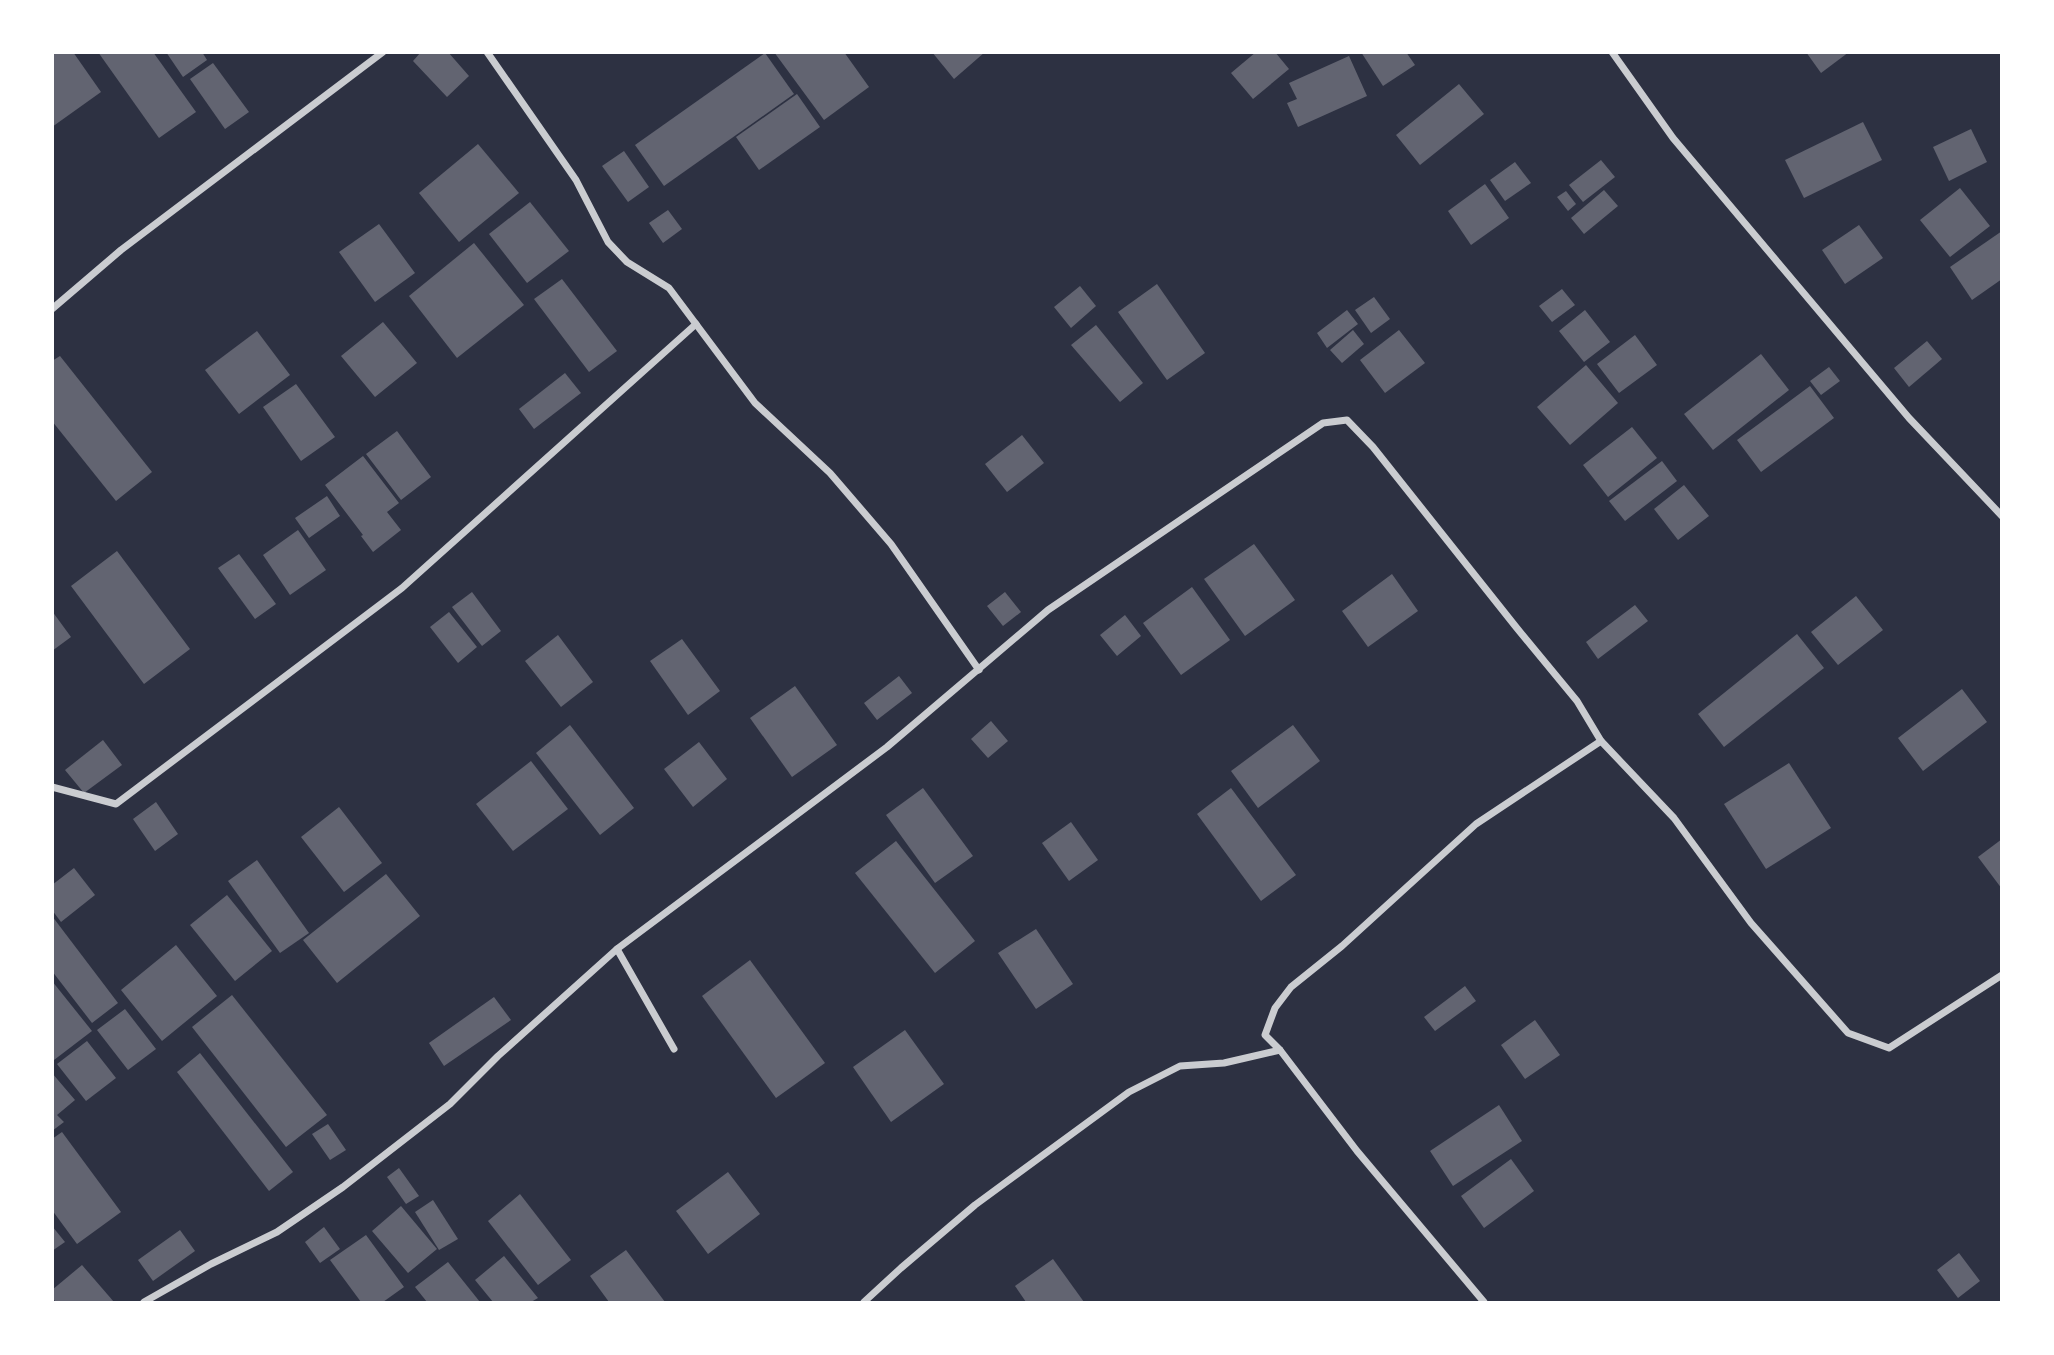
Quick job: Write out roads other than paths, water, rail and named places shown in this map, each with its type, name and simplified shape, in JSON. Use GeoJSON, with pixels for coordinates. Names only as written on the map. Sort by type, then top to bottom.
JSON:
{"type":"FeatureCollection","features":[{"type":"Feature","properties":{"kind":"street"},"geometry":{"type":"LineString","coordinates":[[52,309],[121,250],[383,52]]}},
{"type":"Feature","properties":{"kind":"street"},"geometry":{"type":"LineString","coordinates":[[487,52],[576,180],[608,242],[627,262],[669,288],[755,403],[830,473],[891,544],[979,670]]}},
{"type":"Feature","properties":{"kind":"street"},"geometry":{"type":"LineString","coordinates":[[1612,52],[1673,138],[1909,418],[2001,516]]}},
{"type":"Feature","properties":{"kind":"street"},"geometry":{"type":"LineString","coordinates":[[52,787],[116,804],[402,589],[696,324]]}},
{"type":"Feature","properties":{"kind":"street"},"geometry":{"type":"LineString","coordinates":[[144,1303],[211,1264],[277,1232],[343,1187],[450,1104],[498,1056],[617,949],[887,747],[1048,610],[1323,423],[1347,420],[1373,447],[1577,701],[1601,741],[1674,818],[1751,923],[1848,1033],[1889,1048],[2001,975]]}},
{"type":"Feature","properties":{"kind":"street"},"geometry":{"type":"LineString","coordinates":[[1484,1303],[1357,1151],[1280,1050],[1265,1035],[1275,1008],[1291,987],[1342,946],[1476,824],[1601,741]]}},
{"type":"Feature","properties":{"kind":"street"},"geometry":{"type":"LineString","coordinates":[[617,949],[674,1049]]}},
{"type":"Feature","properties":{"kind":"street"},"geometry":{"type":"LineString","coordinates":[[864,1303],[975,1205],[1129,1092],[1180,1066],[1224,1063],[1280,1050]]}}]}
